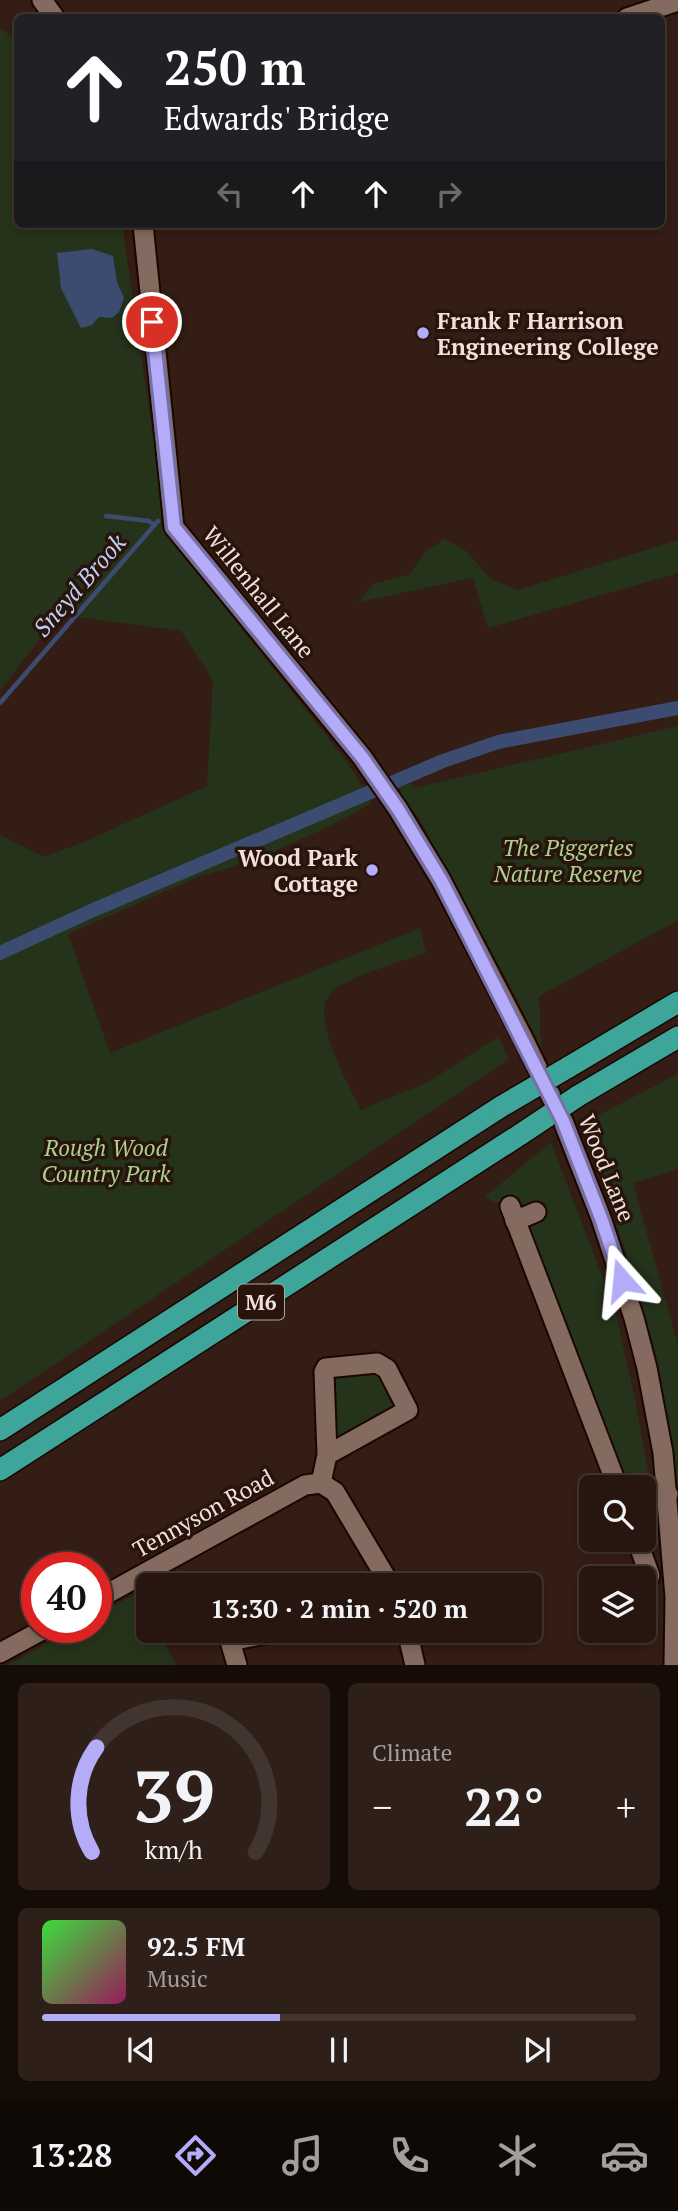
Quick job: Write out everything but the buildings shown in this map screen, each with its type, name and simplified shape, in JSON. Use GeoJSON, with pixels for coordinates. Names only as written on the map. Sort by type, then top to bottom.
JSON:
{"type":"FeatureCollection","features":[{"type":"Feature","properties":{"kind":"highway","name":"M6"},"geometry":{"type":"LineString","coordinates":[[0,1430],[502,1106],[678,1002]]}},
{"type":"Feature","properties":{"kind":"highway","name":"M6"},"geometry":{"type":"LineString","coordinates":[[0,1470],[578,1096],[678,1037]]}},
{"type":"Feature","properties":{"kind":"street"},"geometry":{"type":"LineString","coordinates":[[41,0],[52,14]]}},
{"type":"Feature","properties":{"kind":"street"},"geometry":{"type":"LineString","coordinates":[[639,14],[678,1]]}},
{"type":"Feature","properties":{"kind":"street","name":"Willenhall Lane"},"geometry":{"type":"LineString","coordinates":[[143,228],[174,527],[365,762],[398,809]]}},
{"type":"Feature","properties":{"kind":"street","name":"Wood Lane"},"geometry":{"type":"LineString","coordinates":[[398,809],[441,880],[563,1121],[601,1218],[634,1318],[647,1368],[668,1494],[675,1597],[674,1665]]}},
{"type":"Feature","properties":{"kind":"street"},"geometry":{"type":"LineString","coordinates":[[536,1212],[513,1214],[613,1475]]}},
{"type":"Feature","properties":{"kind":"street"},"geometry":{"type":"LineString","coordinates":[[327,1455],[408,1410],[387,1369],[377,1363],[326,1368],[324,1372],[328,1488],[383,1573]]}},
{"type":"Feature","properties":{"kind":"street","name":"Tennyson Road"},"geometry":{"type":"LineString","coordinates":[[112,1591],[305,1485],[328,1488]]}},
{"type":"Feature","properties":{"kind":"street"},"geometry":{"type":"LineString","coordinates":[[656,1498],[668,1494]]}},
{"type":"Feature","properties":{"kind":"street"},"geometry":{"type":"LineString","coordinates":[[0,1653],[21,1642]]}},
{"type":"Feature","properties":{"kind":"street"},"geometry":{"type":"LineString","coordinates":[[231,1643],[237,1665]]}},
{"type":"Feature","properties":{"kind":"street"},"geometry":{"type":"LineString","coordinates":[[410,1643],[415,1665]]}},
{"type":"Feature","properties":{"kind":"green space","name":"Rough Wood Country Park"},"geometry":{"type":"Polygon","coordinates":[[[0,28],[14,38],[14,228],[123,228],[162,499],[161,526],[347,762],[372,803],[330,826],[255,860],[198,877],[68,934],[110,1053],[420,928],[426,953],[352,979],[334,990],[326,1001],[324,1015],[332,1049],[361,1110],[428,1082],[498,1037],[509,1059],[0,1401],[0,835],[44,857],[86,841],[207,786],[213,680],[181,631],[70,616],[49,627],[0,691],[0,28]]]}},
{"type":"Feature","properties":{"kind":"green space"},"geometry":{"type":"Polygon","coordinates":[[[444,539],[464,549],[491,579],[518,590],[678,540],[678,573],[488,628],[473,578],[359,602],[373,584],[409,575],[425,552],[444,539]]]}},
{"type":"Feature","properties":{"kind":"green space","name":"The Piggeries Nature Reserve"},"geometry":{"type":"Polygon","coordinates":[[[678,726],[678,920],[538,997],[542,1047],[418,816],[398,795],[401,792],[396,784],[412,784],[414,788],[678,726]]]}},
{"type":"Feature","properties":{"kind":"green space"},"geometry":{"type":"Polygon","coordinates":[[[678,1074],[678,1169],[633,1183],[678,1345],[678,1489],[666,1415],[626,1254],[583,1123],[678,1074]]]}},
{"type":"Feature","properties":{"kind":"green space"},"geometry":{"type":"Polygon","coordinates":[[[551,1142],[615,1310],[649,1475],[622,1475],[526,1231],[537,1208],[520,1208],[515,1198],[495,1203],[485,1197],[551,1142]]]}},
{"type":"Feature","properties":{"kind":"green space"},"geometry":{"type":"Polygon","coordinates":[[[359,1369],[379,1370],[396,1400],[393,1411],[339,1444],[331,1411],[335,1378],[359,1369]]]}},
{"type":"Feature","properties":{"kind":"green space"},"geometry":{"type":"Polygon","coordinates":[[[136,1594],[136,1643],[164,1643],[176,1665],[8,1665],[48,1643],[112,1643],[112,1607],[136,1594]]]}},
{"type":"Feature","properties":{"kind":"water"},"geometry":{"type":"Polygon","coordinates":[[[92,249],[113,256],[117,282],[124,298],[119,312],[112,318],[99,317],[92,325],[81,328],[61,288],[57,253],[92,249]]]}},
{"type":"Feature","properties":{"kind":"waterway"},"geometry":{"type":"LineString","coordinates":[[106,516],[149,521],[154,525]]}},
{"type":"Feature","properties":{"kind":"waterway","name":"Sneyd Brook"},"geometry":{"type":"LineString","coordinates":[[0,703],[158,521]]}},
{"type":"Feature","properties":{"kind":"waterway"},"geometry":{"type":"LineString","coordinates":[[0,953],[91,911],[443,761],[498,742],[678,708]]}},
{"type":"Feature","properties":{"kind":"place","name":"Frank F Harrison Engineering College"},"geometry":{"type":"Point","coordinates":[423,333]}},
{"type":"Feature","properties":{"kind":"place","name":"Wood Park Cottage"},"geometry":{"type":"Point","coordinates":[372,870]}},
{"type":"Feature","properties":{"kind":"route"},"geometry":{"type":"LineString","coordinates":[[152,322],[174,527],[362,757],[398,809],[441,880],[563,1121],[622,1280]]}}]}
